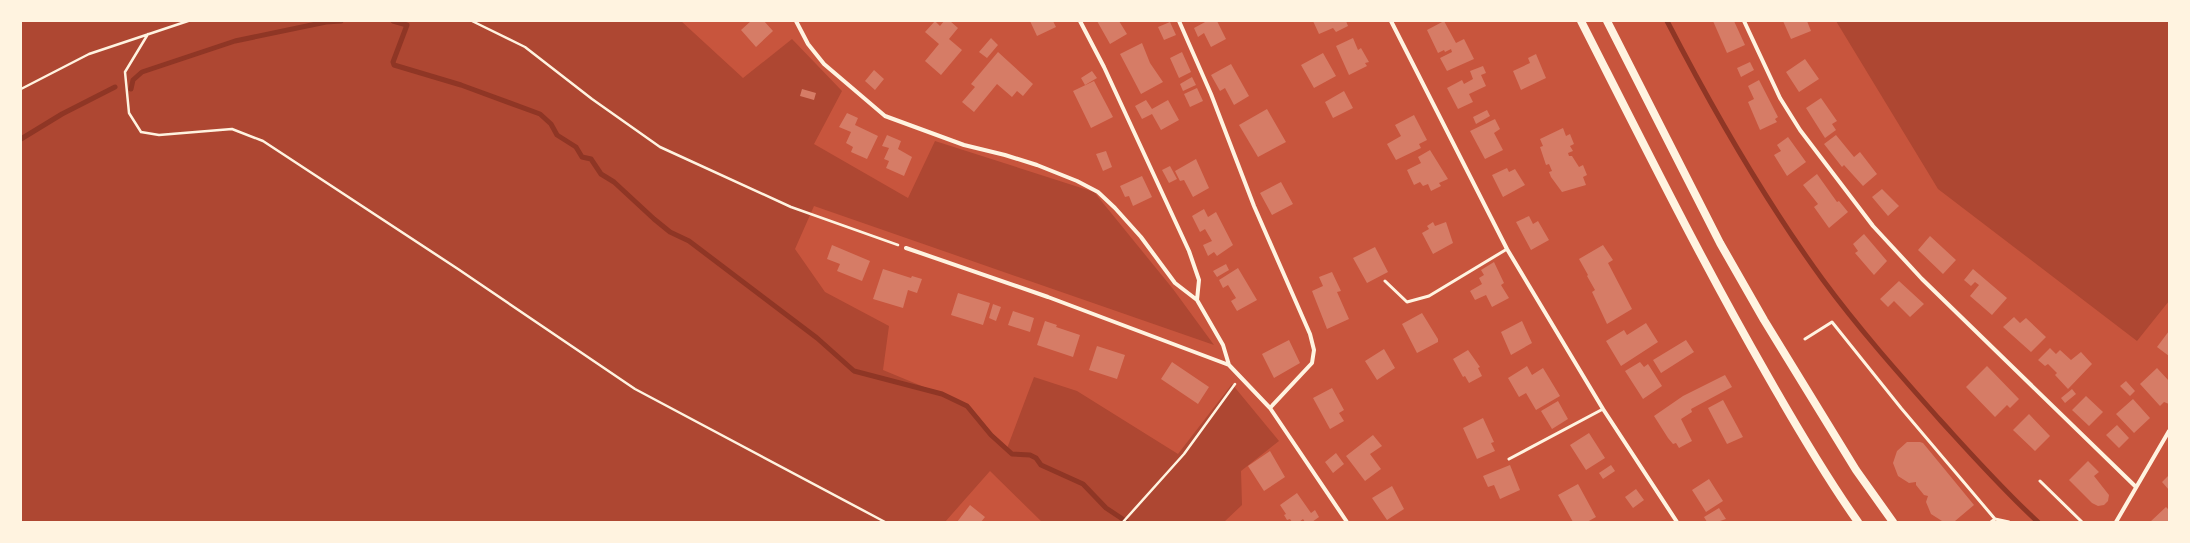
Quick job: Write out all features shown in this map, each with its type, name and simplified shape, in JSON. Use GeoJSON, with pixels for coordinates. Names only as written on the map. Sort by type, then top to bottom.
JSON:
{"type":"FeatureCollection","features":[{"type":"Feature","properties":{"kind":"main road"},"geometry":{"type":"LineString","coordinates":[[1581,21],[1714,281],[1803,438],[1835,490],[1858,522]]}},
{"type":"Feature","properties":{"kind":"main road"},"geometry":{"type":"LineString","coordinates":[[1607,21],[1717,236],[1742,281],[1825,420],[1893,522]]}},
{"type":"Feature","properties":{"kind":"street"},"geometry":{"type":"LineString","coordinates":[[796,21],[808,44],[824,64],[885,116],[964,145],[1005,154],[1037,165],[1077,181],[1098,192],[1115,208],[1141,237],[1175,283],[1197,300],[1223,345],[1229,365],[1270,408],[1347,522]]}},
{"type":"Feature","properties":{"kind":"street"},"geometry":{"type":"LineString","coordinates":[[1080,21],[1120,102],[1189,251],[1199,280],[1197,300]]}},
{"type":"Feature","properties":{"kind":"street"},"geometry":{"type":"LineString","coordinates":[[1179,21],[1211,94],[1254,206],[1310,334],[1314,350],[1312,363],[1270,408]]}},
{"type":"Feature","properties":{"kind":"street"},"geometry":{"type":"LineString","coordinates":[[1391,21],[1508,249],[1603,409],[1677,522]]}},
{"type":"Feature","properties":{"kind":"street"},"geometry":{"type":"LineString","coordinates":[[1744,21],[1780,98],[1800,130],[1873,226],[1922,279],[2136,487]]}},
{"type":"Feature","properties":{"kind":"street"},"geometry":{"type":"LineString","coordinates":[[906,248],[1048,297],[1229,365]]}},
{"type":"Feature","properties":{"kind":"street"},"geometry":{"type":"LineString","coordinates":[[2116,522],[2169,431]]}},
{"type":"Feature","properties":{"kind":"lane"},"geometry":{"type":"LineString","coordinates":[[1385,281],[1407,302],[1429,296],[1508,249]]}},
{"type":"Feature","properties":{"kind":"lane"},"geometry":{"type":"LineString","coordinates":[[1805,339],[1832,322],[1901,408],[1995,518],[2009,522]]}},
{"type":"Feature","properties":{"kind":"lane"},"geometry":{"type":"LineString","coordinates":[[1509,459],[1603,409]]}},
{"type":"Feature","properties":{"kind":"lane"},"geometry":{"type":"LineString","coordinates":[[2040,481],[2082,522]]}},
{"type":"Feature","properties":{"kind":"lane"},"geometry":{"type":"LineString","coordinates":[[1991,522],[1995,518]]}},
{"type":"Feature","properties":{"kind":"path"},"geometry":{"type":"LineString","coordinates":[[21,89],[89,54],[188,21]]}},
{"type":"Feature","properties":{"kind":"path"},"geometry":{"type":"LineString","coordinates":[[472,21],[525,47],[592,99],[660,147],[791,207],[906,248]]}},
{"type":"Feature","properties":{"kind":"path"},"geometry":{"type":"LineString","coordinates":[[148,34],[125,72],[129,113],[141,132],[158,135],[232,130],[263,141],[458,268],[635,389],[885,522]]}},
{"type":"Feature","properties":{"kind":"path"},"geometry":{"type":"LineString","coordinates":[[1123,522],[1184,454],[1240,378]]}},
{"type":"Feature","properties":{"kind":"shaded area"},"geometry":{"type":"Polygon","coordinates":[[[21,21],[681,21],[743,78],[792,39],[842,91],[814,144],[908,198],[935,141],[1094,192],[1173,289],[1214,345],[814,206],[795,249],[825,292],[889,326],[883,370],[970,406],[1006,451],[1034,377],[1077,391],[1178,454],[1232,384],[1279,441],[1241,471],[1242,505],[1224,522],[1042,522],[990,471],[945,522],[21,522],[21,21]]]}},
{"type":"Feature","properties":{"kind":"shaded area"},"geometry":{"type":"Polygon","coordinates":[[[1836,21],[2169,21],[2169,301],[2137,341],[1938,189],[1836,21]]]}},
{"type":"Feature","properties":{"kind":"building"},"geometry":{"type":"Polygon","coordinates":[[[751,21],[764,21],[773,31],[756,47],[741,30],[751,21]]]}},
{"type":"Feature","properties":{"kind":"building"},"geometry":{"type":"Polygon","coordinates":[[[935,21],[940,26],[944,21],[950,21],[958,28],[949,39],[962,50],[941,75],[925,61],[939,44],[925,32],[935,21]]]}},
{"type":"Feature","properties":{"kind":"building"},"geometry":{"type":"Polygon","coordinates":[[[1030,21],[1053,21],[1056,27],[1037,36],[1030,21]]]}},
{"type":"Feature","properties":{"kind":"building"},"geometry":{"type":"Polygon","coordinates":[[[1097,21],[1119,21],[1127,34],[1110,44],[1097,21]]]}},
{"type":"Feature","properties":{"kind":"building"},"geometry":{"type":"Polygon","coordinates":[[[1207,21],[1217,21],[1226,39],[1211,47],[1204,33],[1198,37],[1194,28],[1207,21]]]}},
{"type":"Feature","properties":{"kind":"building"},"geometry":{"type":"Polygon","coordinates":[[[1313,21],[1346,21],[1348,26],[1336,32],[1333,28],[1319,34],[1313,21]]]}},
{"type":"Feature","properties":{"kind":"building"},"geometry":{"type":"Polygon","coordinates":[[[1444,21],[1456,43],[1464,39],[1474,59],[1447,71],[1440,58],[1452,52],[1451,49],[1438,53],[1427,30],[1444,21]]]}},
{"type":"Feature","properties":{"kind":"building"},"geometry":{"type":"Polygon","coordinates":[[[1713,21],[1734,21],[1745,45],[1727,53],[1713,21]]]}},
{"type":"Feature","properties":{"kind":"building"},"geometry":{"type":"Polygon","coordinates":[[[1783,21],[1807,21],[1811,31],[1791,39],[1783,21]]]}},
{"type":"Feature","properties":{"kind":"building"},"geometry":{"type":"Polygon","coordinates":[[[1170,22],[1176,35],[1164,40],[1158,27],[1170,22]]]}},
{"type":"Feature","properties":{"kind":"building"},"geometry":{"type":"Polygon","coordinates":[[[991,38],[998,45],[987,58],[979,52],[991,38]]]}},
{"type":"Feature","properties":{"kind":"building"},"geometry":{"type":"Polygon","coordinates":[[[1353,38],[1358,50],[1361,48],[1369,62],[1365,63],[1367,66],[1349,75],[1336,46],[1353,38]]]}},
{"type":"Feature","properties":{"kind":"building"},"geometry":{"type":"Polygon","coordinates":[[[1142,43],[1150,63],[1163,82],[1141,94],[1120,54],[1142,43]]]}},
{"type":"Feature","properties":{"kind":"building"},"geometry":{"type":"Polygon","coordinates":[[[998,52],[1033,84],[1023,96],[1017,91],[1012,97],[997,84],[974,112],[962,102],[975,87],[971,84],[998,52]]]}},
{"type":"Feature","properties":{"kind":"building"},"geometry":{"type":"Polygon","coordinates":[[[1182,52],[1191,72],[1179,78],[1170,58],[1182,52]]]}},
{"type":"Feature","properties":{"kind":"building"},"geometry":{"type":"Polygon","coordinates":[[[1323,53],[1336,76],[1314,88],[1301,65],[1323,53]]]}},
{"type":"Feature","properties":{"kind":"building"},"geometry":{"type":"Polygon","coordinates":[[[1536,54],[1546,78],[1521,90],[1513,71],[1530,63],[1528,58],[1536,54]]]}},
{"type":"Feature","properties":{"kind":"building"},"geometry":{"type":"Polygon","coordinates":[[[1805,59],[1819,79],[1799,92],[1786,72],[1805,59]]]}},
{"type":"Feature","properties":{"kind":"building"},"geometry":{"type":"Polygon","coordinates":[[[1750,62],[1754,70],[1741,77],[1737,68],[1750,62]]]}},
{"type":"Feature","properties":{"kind":"building"},"geometry":{"type":"Polygon","coordinates":[[[1231,64],[1249,96],[1234,105],[1225,88],[1220,91],[1211,75],[1231,64]]]}},
{"type":"Feature","properties":{"kind":"building"},"geometry":{"type":"Polygon","coordinates":[[[1483,66],[1486,73],[1481,75],[1486,86],[1469,94],[1473,102],[1458,109],[1447,88],[1462,80],[1464,84],[1473,79],[1470,71],[1483,66]]]}},
{"type":"Feature","properties":{"kind":"building"},"geometry":{"type":"Polygon","coordinates":[[[874,70],[884,79],[875,90],[865,81],[874,70]]]}},
{"type":"Feature","properties":{"kind":"building"},"geometry":{"type":"Polygon","coordinates":[[[1092,71],[1097,78],[1085,85],[1081,78],[1092,71]]]}},
{"type":"Feature","properties":{"kind":"building"},"geometry":{"type":"Polygon","coordinates":[[[1192,77],[1196,85],[1183,91],[1180,84],[1192,77]]]}},
{"type":"Feature","properties":{"kind":"building"},"geometry":{"type":"Polygon","coordinates":[[[1759,80],[1778,117],[1775,119],[1777,122],[1760,130],[1748,102],[1754,99],[1748,86],[1759,80]]]}},
{"type":"Feature","properties":{"kind":"building"},"geometry":{"type":"Polygon","coordinates":[[[1094,81],[1113,117],[1091,128],[1073,91],[1094,81]]]}},
{"type":"Feature","properties":{"kind":"building"},"geometry":{"type":"Polygon","coordinates":[[[1197,88],[1203,101],[1190,107],[1184,94],[1197,88]]]}},
{"type":"Feature","properties":{"kind":"building"},"geometry":{"type":"Polygon","coordinates":[[[802,89],[816,93],[814,100],[800,96],[802,89]]]}},
{"type":"Feature","properties":{"kind":"building"},"geometry":{"type":"Polygon","coordinates":[[[1344,91],[1353,108],[1333,118],[1325,102],[1344,91]]]}},
{"type":"Feature","properties":{"kind":"building"},"geometry":{"type":"Polygon","coordinates":[[[1821,98],[1837,121],[1832,124],[1836,130],[1825,138],[1806,108],[1821,98]]]}},
{"type":"Feature","properties":{"kind":"building"},"geometry":{"type":"Polygon","coordinates":[[[1146,100],[1152,109],[1168,100],[1179,120],[1161,130],[1152,114],[1142,119],[1135,106],[1146,100]]]}},
{"type":"Feature","properties":{"kind":"building"},"geometry":{"type":"Polygon","coordinates":[[[1267,109],[1286,142],[1258,157],[1239,125],[1267,109]]]}},
{"type":"Feature","properties":{"kind":"building"},"geometry":{"type":"Polygon","coordinates":[[[1487,110],[1490,116],[1476,124],[1473,117],[1487,110]]]}},
{"type":"Feature","properties":{"kind":"building"},"geometry":{"type":"Polygon","coordinates":[[[847,113],[858,118],[855,125],[878,136],[867,159],[851,152],[853,147],[846,143],[851,132],[839,127],[847,113]]]}},
{"type":"Feature","properties":{"kind":"building"},"geometry":{"type":"Polygon","coordinates":[[[1414,115],[1427,140],[1419,144],[1421,148],[1396,160],[1387,144],[1401,136],[1395,125],[1414,115]]]}},
{"type":"Feature","properties":{"kind":"building"},"geometry":{"type":"Polygon","coordinates":[[[1495,119],[1500,129],[1494,133],[1503,150],[1485,159],[1470,131],[1495,119]]]}},
{"type":"Feature","properties":{"kind":"building"},"geometry":{"type":"Polygon","coordinates":[[[1563,128],[1566,136],[1570,134],[1574,144],[1570,146],[1573,151],[1568,153],[1569,156],[1572,156],[1579,167],[1583,165],[1587,175],[1583,177],[1586,185],[1562,192],[1551,177],[1549,172],[1552,171],[1549,164],[1546,165],[1540,147],[1543,146],[1540,139],[1563,128]]]}},
{"type":"Feature","properties":{"kind":"building"},"geometry":{"type":"Polygon","coordinates":[[[887,135],[901,141],[898,149],[912,157],[904,176],[886,168],[889,161],[884,159],[889,148],[882,146],[887,135]]]}},
{"type":"Feature","properties":{"kind":"building"},"geometry":{"type":"Polygon","coordinates":[[[1836,135],[1854,157],[1860,152],[1877,174],[1863,186],[1844,165],[1842,167],[1824,144],[1836,135]]]}},
{"type":"Feature","properties":{"kind":"building"},"geometry":{"type":"Polygon","coordinates":[[[1788,137],[1806,162],[1787,176],[1774,155],[1781,151],[1777,145],[1788,137]]]}},
{"type":"Feature","properties":{"kind":"building"},"geometry":{"type":"Polygon","coordinates":[[[1430,150],[1448,179],[1439,183],[1441,186],[1431,191],[1428,184],[1423,186],[1420,182],[1414,185],[1407,170],[1421,163],[1418,157],[1430,150]]]}},
{"type":"Feature","properties":{"kind":"building"},"geometry":{"type":"Polygon","coordinates":[[[1106,151],[1112,167],[1103,171],[1096,154],[1106,151]]]}},
{"type":"Feature","properties":{"kind":"building"},"geometry":{"type":"Polygon","coordinates":[[[1196,159],[1209,188],[1193,197],[1184,180],[1180,181],[1175,171],[1196,159]]]}},
{"type":"Feature","properties":{"kind":"building"},"geometry":{"type":"Polygon","coordinates":[[[1170,166],[1177,179],[1169,183],[1162,170],[1170,166]]]}},
{"type":"Feature","properties":{"kind":"building"},"geometry":{"type":"Polygon","coordinates":[[[1507,168],[1509,172],[1515,169],[1525,185],[1503,197],[1492,175],[1507,168]]]}},
{"type":"Feature","properties":{"kind":"building"},"geometry":{"type":"Polygon","coordinates":[[[1817,174],[1837,202],[1839,201],[1848,212],[1829,228],[1814,207],[1818,204],[1803,185],[1817,174]]]}},
{"type":"Feature","properties":{"kind":"building"},"geometry":{"type":"Polygon","coordinates":[[[1142,176],[1152,197],[1133,206],[1129,196],[1125,197],[1120,186],[1142,176]]]}},
{"type":"Feature","properties":{"kind":"building"},"geometry":{"type":"Polygon","coordinates":[[[1281,182],[1293,204],[1272,215],[1260,193],[1281,182]]]}},
{"type":"Feature","properties":{"kind":"building"},"geometry":{"type":"Polygon","coordinates":[[[1882,189],[1899,206],[1888,216],[1872,197],[1882,189]]]}},
{"type":"Feature","properties":{"kind":"building"},"geometry":{"type":"Polygon","coordinates":[[[1204,209],[1208,217],[1216,212],[1233,245],[1217,256],[1214,252],[1208,256],[1203,245],[1212,241],[1205,229],[1200,232],[1192,216],[1204,209]]]}},
{"type":"Feature","properties":{"kind":"building"},"geometry":{"type":"Polygon","coordinates":[[[1529,216],[1533,224],[1538,221],[1549,240],[1531,250],[1516,222],[1529,216]]]}},
{"type":"Feature","properties":{"kind":"building"},"geometry":{"type":"Polygon","coordinates":[[[1433,222],[1435,226],[1446,222],[1453,243],[1433,254],[1422,233],[1429,229],[1427,226],[1433,222]]]}},
{"type":"Feature","properties":{"kind":"building"},"geometry":{"type":"Polygon","coordinates":[[[1864,234],[1887,261],[1874,275],[1855,253],[1858,251],[1853,244],[1864,234]]]}},
{"type":"Feature","properties":{"kind":"building"},"geometry":{"type":"Polygon","coordinates":[[[1930,236],[1956,260],[1943,274],[1918,250],[1930,236]]]}},
{"type":"Feature","properties":{"kind":"building"},"geometry":{"type":"Polygon","coordinates":[[[832,245],[870,261],[862,281],[837,271],[840,264],[827,259],[832,245]]]}},
{"type":"Feature","properties":{"kind":"building"},"geometry":{"type":"Polygon","coordinates":[[[1603,245],[1613,260],[1608,263],[1632,309],[1607,324],[1592,292],[1595,290],[1579,259],[1603,245]]]}},
{"type":"Feature","properties":{"kind":"building"},"geometry":{"type":"Polygon","coordinates":[[[1375,247],[1388,272],[1367,283],[1353,258],[1375,247]]]}},
{"type":"Feature","properties":{"kind":"building"},"geometry":{"type":"Polygon","coordinates":[[[1494,262],[1504,283],[1501,285],[1509,298],[1492,307],[1486,295],[1475,300],[1470,291],[1482,284],[1479,278],[1484,275],[1481,270],[1494,262]]]}},
{"type":"Feature","properties":{"kind":"building"},"geometry":{"type":"Polygon","coordinates":[[[1226,264],[1229,270],[1217,277],[1213,271],[1226,264]]]}},
{"type":"Feature","properties":{"kind":"building"},"geometry":{"type":"Polygon","coordinates":[[[1238,268],[1257,300],[1237,311],[1231,301],[1236,298],[1228,285],[1223,288],[1219,280],[1238,268]]]}},
{"type":"Feature","properties":{"kind":"building"},"geometry":{"type":"Polygon","coordinates":[[[883,269],[911,278],[912,276],[922,279],[917,293],[908,290],[903,308],[873,299],[883,269]]]}},
{"type":"Feature","properties":{"kind":"building"},"geometry":{"type":"Polygon","coordinates":[[[1973,269],[2007,298],[1992,315],[1970,296],[1979,285],[1975,282],[1971,286],[1964,280],[1973,269]]]}},
{"type":"Feature","properties":{"kind":"building"},"geometry":{"type":"Polygon","coordinates":[[[1332,272],[1341,291],[1337,292],[1349,319],[1327,329],[1312,291],[1323,286],[1319,277],[1332,272]]]}},
{"type":"Feature","properties":{"kind":"building"},"geometry":{"type":"Polygon","coordinates":[[[1899,281],[1924,304],[1910,317],[1894,301],[1888,307],[1880,299],[1899,281]]]}},
{"type":"Feature","properties":{"kind":"building"},"geometry":{"type":"Polygon","coordinates":[[[958,293],[990,303],[983,325],[951,315],[958,293]]]}},
{"type":"Feature","properties":{"kind":"building"},"geometry":{"type":"Polygon","coordinates":[[[993,304],[1001,307],[996,321],[989,318],[993,304]]]}},
{"type":"Feature","properties":{"kind":"building"},"geometry":{"type":"Polygon","coordinates":[[[1013,311],[1034,318],[1030,332],[1008,325],[1013,311]]]}},
{"type":"Feature","properties":{"kind":"building"},"geometry":{"type":"Polygon","coordinates":[[[1422,313],[1438,339],[1438,342],[1417,353],[1402,324],[1422,313]]]}},
{"type":"Feature","properties":{"kind":"building"},"geometry":{"type":"Polygon","coordinates":[[[2014,317],[2020,323],[2026,318],[2046,337],[2031,352],[2003,327],[2014,317]]]}},
{"type":"Feature","properties":{"kind":"building"},"geometry":{"type":"Polygon","coordinates":[[[1045,321],[1057,325],[1056,327],[1080,335],[1073,357],[1037,345],[1045,321]]]}},
{"type":"Feature","properties":{"kind":"building"},"geometry":{"type":"Polygon","coordinates":[[[1522,321],[1532,343],[1511,355],[1501,332],[1522,321]]]}},
{"type":"Feature","properties":{"kind":"building"},"geometry":{"type":"Polygon","coordinates":[[[1646,323],[1658,342],[1621,366],[1606,341],[1624,330],[1627,335],[1646,323]]]}},
{"type":"Feature","properties":{"kind":"building"},"geometry":{"type":"Polygon","coordinates":[[[2169,331],[2169,356],[2157,347],[2169,331]]]}},
{"type":"Feature","properties":{"kind":"building"},"geometry":{"type":"Polygon","coordinates":[[[1289,340],[1300,363],[1274,378],[1262,354],[1289,340]]]}},
{"type":"Feature","properties":{"kind":"building"},"geometry":{"type":"Polygon","coordinates":[[[1686,340],[1694,352],[1661,373],[1653,360],[1686,340]]]}},
{"type":"Feature","properties":{"kind":"building"},"geometry":{"type":"Polygon","coordinates":[[[1097,346],[1125,355],[1117,379],[1089,370],[1097,346]]]}},
{"type":"Feature","properties":{"kind":"building"},"geometry":{"type":"Polygon","coordinates":[[[2050,348],[2056,354],[2060,350],[2071,360],[2081,352],[2092,364],[2068,389],[2055,375],[2057,373],[2048,364],[2045,366],[2038,360],[2050,348]]]}},
{"type":"Feature","properties":{"kind":"building"},"geometry":{"type":"Polygon","coordinates":[[[1384,349],[1395,368],[1377,380],[1365,361],[1384,349]]]}},
{"type":"Feature","properties":{"kind":"building"},"geometry":{"type":"Polygon","coordinates":[[[1468,350],[1480,367],[1478,368],[1482,376],[1469,383],[1465,376],[1463,377],[1453,359],[1468,350]]]}},
{"type":"Feature","properties":{"kind":"building"},"geometry":{"type":"Polygon","coordinates":[[[1172,362],[1209,387],[1198,404],[1161,379],[1172,362]]]}},
{"type":"Feature","properties":{"kind":"building"},"geometry":{"type":"Polygon","coordinates":[[[1640,362],[1644,367],[1648,364],[1662,386],[1643,399],[1625,371],[1640,362]]]}},
{"type":"Feature","properties":{"kind":"building"},"geometry":{"type":"Polygon","coordinates":[[[1527,366],[1532,375],[1543,368],[1560,396],[1536,410],[1526,393],[1519,397],[1508,378],[1527,366]]]}},
{"type":"Feature","properties":{"kind":"building"},"geometry":{"type":"Polygon","coordinates":[[[1987,366],[2019,399],[2010,408],[2007,405],[1995,417],[1966,387],[1987,366]]]}},
{"type":"Feature","properties":{"kind":"building"},"geometry":{"type":"Polygon","coordinates":[[[2157,368],[2169,381],[2169,404],[2164,402],[2160,406],[2140,384],[2157,368]]]}},
{"type":"Feature","properties":{"kind":"building"},"geometry":{"type":"Polygon","coordinates":[[[1725,375],[1732,387],[1691,409],[1692,412],[1681,419],[1692,441],[1679,448],[1676,443],[1673,444],[1654,416],[1683,396],[1725,375]]]}},
{"type":"Feature","properties":{"kind":"building"},"geometry":{"type":"Polygon","coordinates":[[[2126,381],[2135,391],[2130,396],[2120,386],[2126,381]]]}},
{"type":"Feature","properties":{"kind":"building"},"geometry":{"type":"Polygon","coordinates":[[[1332,388],[1344,410],[1339,413],[1344,421],[1330,429],[1313,398],[1332,388]]]}},
{"type":"Feature","properties":{"kind":"building"},"geometry":{"type":"Polygon","coordinates":[[[2072,389],[2076,394],[2065,403],[2061,398],[2072,389]]]}},
{"type":"Feature","properties":{"kind":"building"},"geometry":{"type":"Polygon","coordinates":[[[2086,396],[2103,412],[2089,426],[2072,410],[2086,396]]]}},
{"type":"Feature","properties":{"kind":"building"},"geometry":{"type":"Polygon","coordinates":[[[2133,399],[2150,418],[2134,433],[2116,414],[2133,399]]]}},
{"type":"Feature","properties":{"kind":"building"},"geometry":{"type":"Polygon","coordinates":[[[1723,400],[1743,437],[1727,444],[1708,408],[1723,400]]]}},
{"type":"Feature","properties":{"kind":"building"},"geometry":{"type":"Polygon","coordinates":[[[1558,401],[1568,419],[1552,429],[1541,411],[1558,401]]]}},
{"type":"Feature","properties":{"kind":"building"},"geometry":{"type":"Polygon","coordinates":[[[2029,414],[2050,436],[2035,451],[2013,430],[2029,414]]]}},
{"type":"Feature","properties":{"kind":"building"},"geometry":{"type":"Polygon","coordinates":[[[1483,418],[1494,442],[1491,443],[1495,451],[1477,459],[1463,428],[1483,418]]]}},
{"type":"Feature","properties":{"kind":"building"},"geometry":{"type":"Polygon","coordinates":[[[2117,425],[2129,438],[2119,448],[2106,435],[2117,425]]]}},
{"type":"Feature","properties":{"kind":"building"},"geometry":{"type":"Polygon","coordinates":[[[1589,433],[1605,458],[1586,470],[1570,445],[1589,433]]]}},
{"type":"Feature","properties":{"kind":"building"},"geometry":{"type":"Polygon","coordinates":[[[1373,435],[1382,446],[1370,454],[1381,469],[1365,481],[1346,456],[1373,435]]]}},
{"type":"Feature","properties":{"kind":"building"},"geometry":{"type":"Polygon","coordinates":[[[1907,442],[1923,443],[1974,505],[1955,521],[1942,521],[1931,514],[1926,502],[1928,496],[1924,495],[1916,485],[1916,482],[1909,483],[1898,476],[1893,463],[1897,451],[1907,442]]]}},
{"type":"Feature","properties":{"kind":"building"},"geometry":{"type":"Polygon","coordinates":[[[1270,451],[1285,477],[1264,491],[1248,466],[1270,451]]]}},
{"type":"Feature","properties":{"kind":"building"},"geometry":{"type":"Polygon","coordinates":[[[1336,453],[1344,464],[1333,473],[1325,462],[1336,453]]]}},
{"type":"Feature","properties":{"kind":"building"},"geometry":{"type":"Polygon","coordinates":[[[2088,461],[2099,472],[2094,476],[2109,495],[2108,501],[2104,505],[2098,506],[2092,503],[2069,480],[2088,461]]]}},
{"type":"Feature","properties":{"kind":"building"},"geometry":{"type":"Polygon","coordinates":[[[1510,465],[1520,490],[1500,499],[1494,485],[1488,487],[1483,476],[1510,465]]]}},
{"type":"Feature","properties":{"kind":"building"},"geometry":{"type":"Polygon","coordinates":[[[1611,465],[1615,471],[1603,479],[1599,473],[1611,465]]]}},
{"type":"Feature","properties":{"kind":"building"},"geometry":{"type":"Polygon","coordinates":[[[2169,475],[2169,490],[2162,482],[2169,475]]]}},
{"type":"Feature","properties":{"kind":"building"},"geometry":{"type":"Polygon","coordinates":[[[1709,479],[1723,501],[1706,512],[1692,490],[1709,479]]]}},
{"type":"Feature","properties":{"kind":"building"},"geometry":{"type":"Polygon","coordinates":[[[1578,484],[1596,517],[1587,522],[1573,522],[1558,495],[1578,484]]]}},
{"type":"Feature","properties":{"kind":"building"},"geometry":{"type":"Polygon","coordinates":[[[1392,486],[1404,509],[1387,520],[1372,498],[1392,486]]]}},
{"type":"Feature","properties":{"kind":"building"},"geometry":{"type":"Polygon","coordinates":[[[1636,489],[1644,500],[1633,508],[1625,497],[1636,489]]]}},
{"type":"Feature","properties":{"kind":"building"},"geometry":{"type":"Polygon","coordinates":[[[1297,493],[1311,513],[1315,510],[1319,517],[1312,522],[1305,522],[1303,519],[1299,522],[1292,522],[1290,519],[1287,520],[1284,515],[1286,514],[1280,505],[1297,493]]]}},
{"type":"Feature","properties":{"kind":"building"},"geometry":{"type":"Polygon","coordinates":[[[970,505],[985,517],[981,522],[957,522],[970,505]]]}},
{"type":"Feature","properties":{"kind":"building"},"geometry":{"type":"Polygon","coordinates":[[[2166,507],[2169,510],[2169,522],[2150,522],[2166,507]]]}},
{"type":"Feature","properties":{"kind":"building"},"geometry":{"type":"Polygon","coordinates":[[[1719,508],[1726,519],[1717,522],[1707,522],[1704,517],[1719,508]]]}},
{"type":"Feature","properties":{"kind":"waterway"},"geometry":{"type":"LineString","coordinates":[[131,89],[133,80],[142,72],[235,41],[326,22],[341,21]]}},
{"type":"Feature","properties":{"kind":"waterway"},"geometry":{"type":"LineString","coordinates":[[393,21],[407,25],[393,62],[394,65],[461,85],[540,114],[551,124],[557,135],[576,147],[582,157],[591,159],[601,174],[614,182],[654,219],[670,232],[689,241],[817,338],[854,371],[942,394],[967,406],[991,435],[1012,454],[1030,455],[1036,458],[1041,465],[1083,484],[1106,508],[1127,522]]}},
{"type":"Feature","properties":{"kind":"waterway"},"geometry":{"type":"LineString","coordinates":[[1667,21],[1702,88],[1740,154],[1780,218],[1823,280],[1865,334],[1940,420],[2000,485],[2038,522]]}},
{"type":"Feature","properties":{"kind":"waterway"},"geometry":{"type":"LineString","coordinates":[[21,139],[62,114],[115,87]]}}]}
